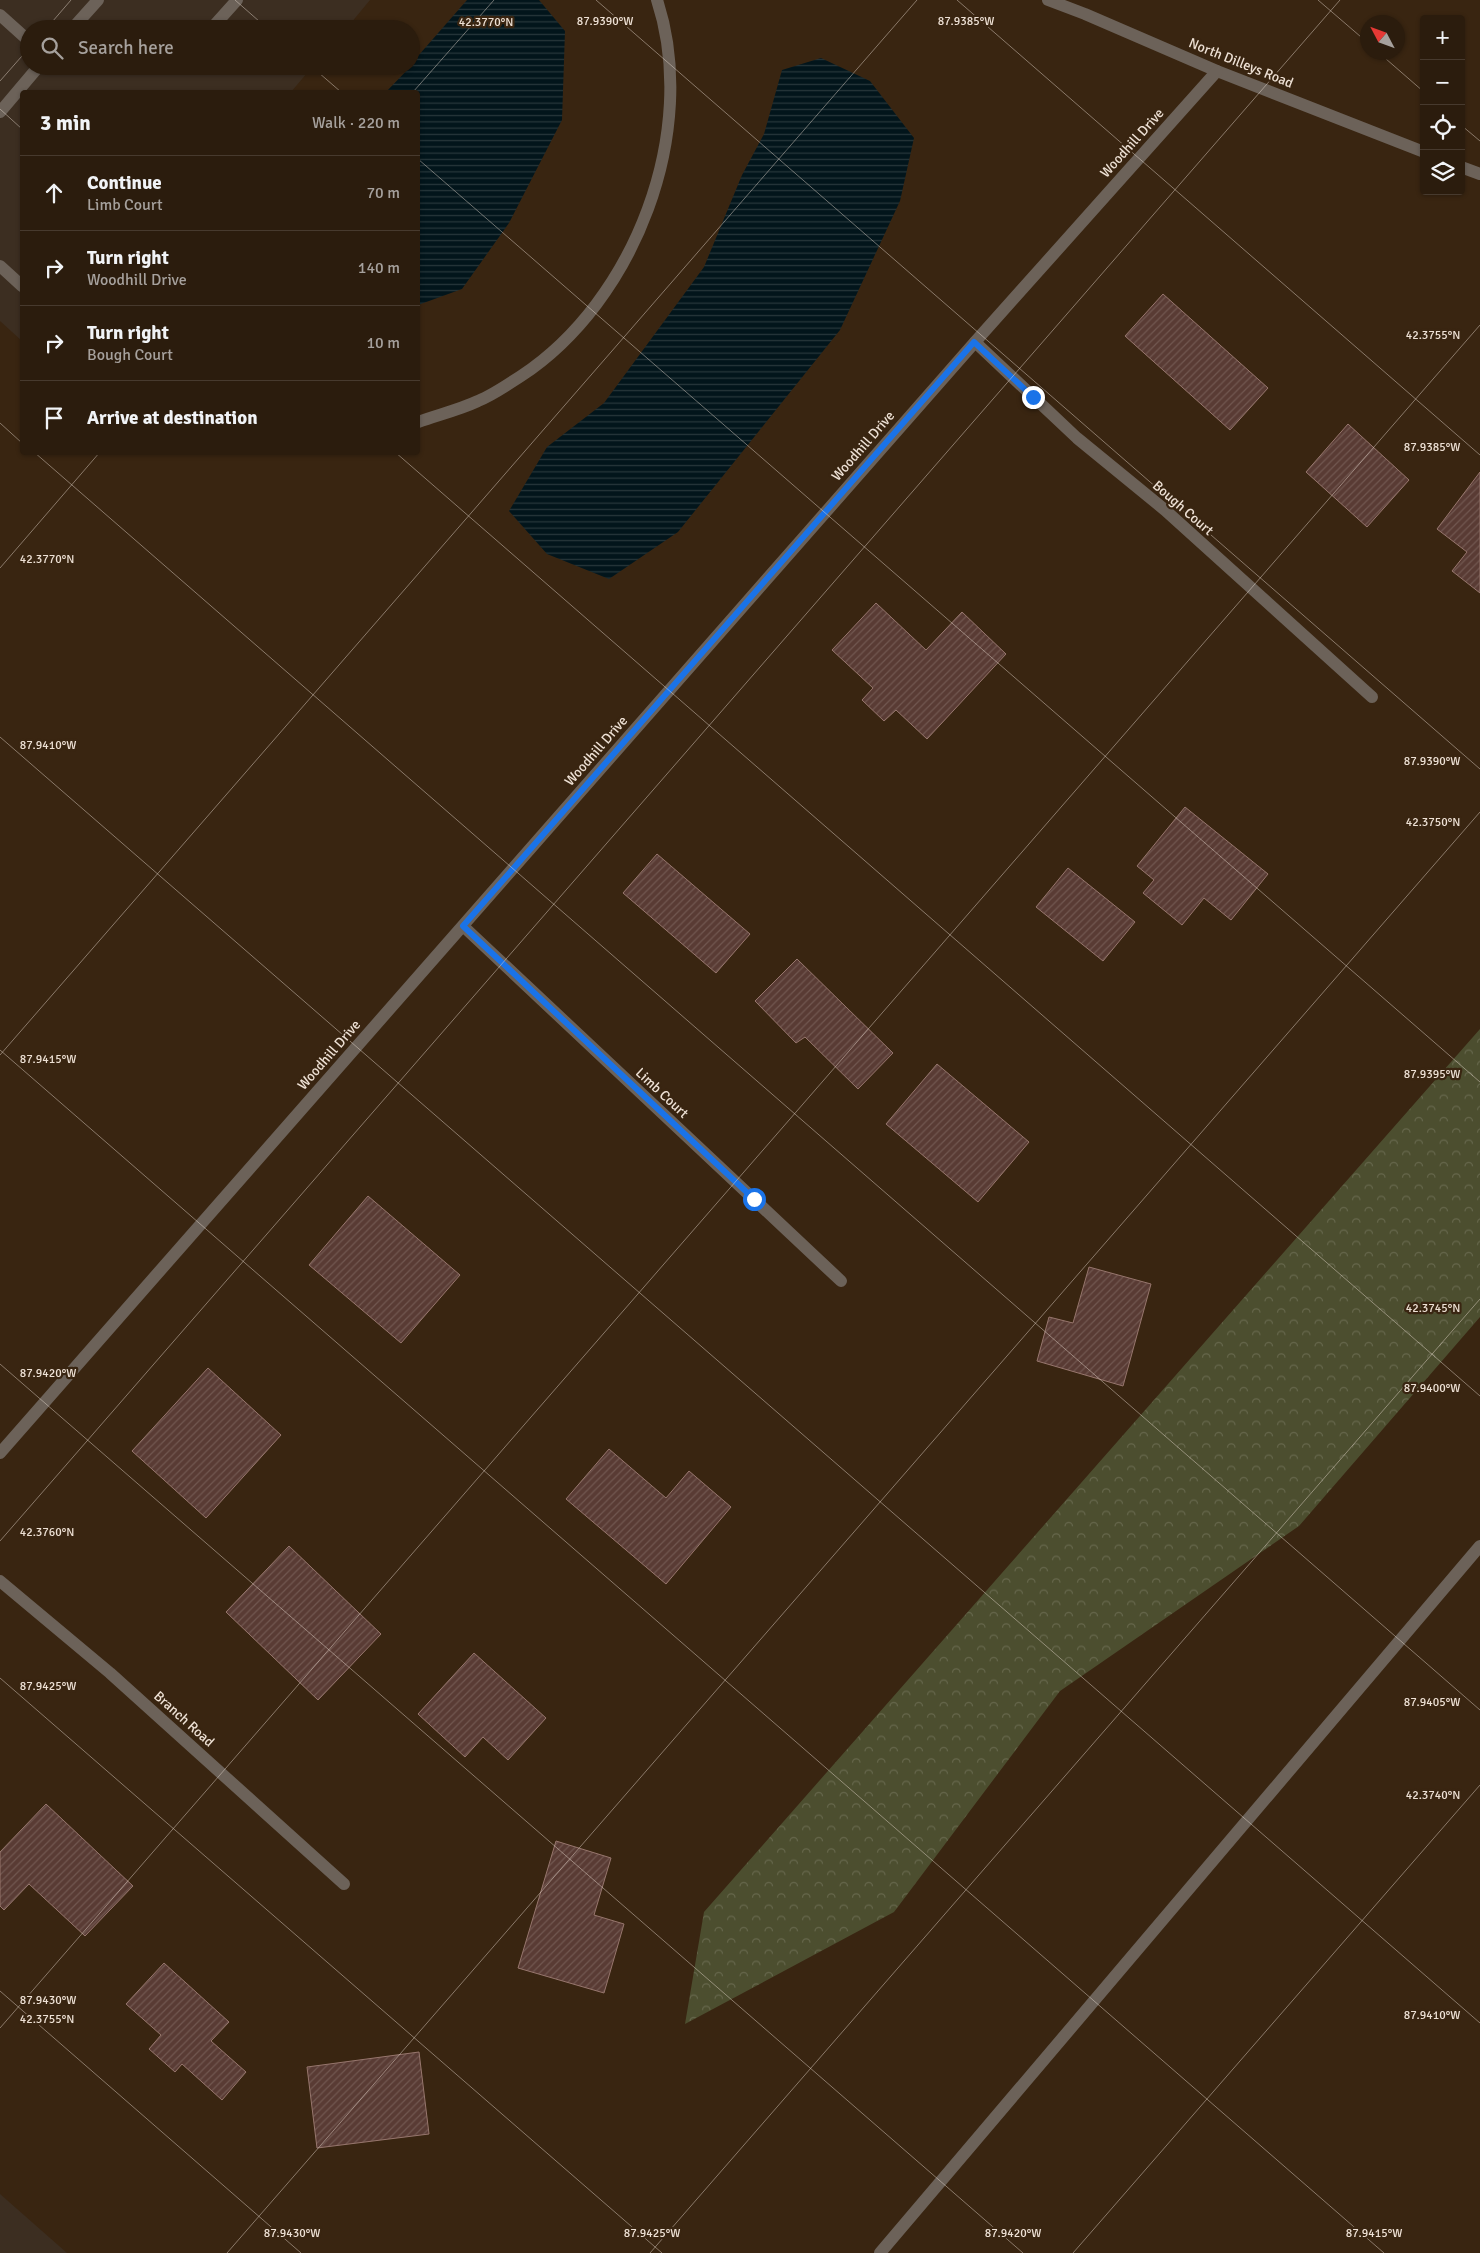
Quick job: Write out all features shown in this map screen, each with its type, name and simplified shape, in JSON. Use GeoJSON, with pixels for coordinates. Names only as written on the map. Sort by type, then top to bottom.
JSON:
{"type":"FeatureCollection","features":[{"type":"Feature","properties":{"kind":"street"},"geometry":{"type":"LineString","coordinates":[[80,20],[98,0]]}},
{"type":"Feature","properties":{"kind":"street"},"geometry":{"type":"LineString","coordinates":[[219,20],[237,0]]}},
{"type":"Feature","properties":{"kind":"street"},"geometry":{"type":"LineString","coordinates":[[420,421],[478,401],[522,375],[560,344],[600,300],[627,255],[651,204],[666,148],[670,100],[668,51],[656,0]]}},
{"type":"Feature","properties":{"kind":"street","name":"North Dilleys Road"},"geometry":{"type":"LineString","coordinates":[[1048,0],[1217,71],[1420,150]]}},
{"type":"Feature","properties":{"kind":"street"},"geometry":{"type":"LineString","coordinates":[[0,15],[20,33]]}},
{"type":"Feature","properties":{"kind":"street","name":"Woodhill Drive"},"geometry":{"type":"LineString","coordinates":[[0,1452],[974,342],[1217,71]]}},
{"type":"Feature","properties":{"kind":"street"},"geometry":{"type":"LineString","coordinates":[[0,112],[31,75]]}},
{"type":"Feature","properties":{"kind":"street"},"geometry":{"type":"LineString","coordinates":[[1465,168],[1480,174]]}},
{"type":"Feature","properties":{"kind":"street"},"geometry":{"type":"LineString","coordinates":[[0,266],[20,284]]}},
{"type":"Feature","properties":{"kind":"street","name":"Bough Court"},"geometry":{"type":"LineString","coordinates":[[974,342],[1077,438],[1165,510],[1372,697]]}},
{"type":"Feature","properties":{"kind":"street","name":"Limb Court"},"geometry":{"type":"LineString","coordinates":[[463,926],[841,1281]]}},
{"type":"Feature","properties":{"kind":"street"},"geometry":{"type":"LineString","coordinates":[[880,2253],[1480,1546]]}},
{"type":"Feature","properties":{"kind":"street","name":"Branch Road"},"geometry":{"type":"LineString","coordinates":[[0,1581],[110,1673],[344,1884]]}},
{"type":"Feature","properties":{"kind":"shaded area"},"geometry":{"type":"Polygon","coordinates":[[[0,0],[370,0],[353,20],[20,20],[20,75],[305,75],[293,90],[20,90],[20,339],[0,321],[0,0]]]}},
{"type":"Feature","properties":{"kind":"shaded area"},"geometry":{"type":"Polygon","coordinates":[[[467,0],[539,0],[565,31],[562,120],[509,223],[462,289],[420,304],[420,90],[388,90],[402,75],[420,75],[420,54],[467,0]]]}},
{"type":"Feature","properties":{"kind":"shaded area"},"geometry":{"type":"Polygon","coordinates":[[[821,58],[870,81],[914,138],[900,201],[840,330],[678,532],[609,579],[547,554],[509,511],[547,447],[604,403],[704,267],[742,175],[764,134],[782,70],[821,58]]]}},
{"type":"Feature","properties":{"kind":"shaded area"},"geometry":{"type":"Polygon","coordinates":[[[0,2194],[67,2253],[0,2253],[0,2194]]]}},
{"type":"Feature","properties":{"kind":"green space"},"geometry":{"type":"Polygon","coordinates":[[[1480,1029],[1480,1317],[1299,1526],[1060,1691],[894,1912],[685,2024],[704,1912],[1480,1029]]]}},
{"type":"Feature","properties":{"kind":"building"},"geometry":{"type":"Polygon","coordinates":[[[1163,294],[1268,388],[1230,430],[1125,336],[1163,294]]]}},
{"type":"Feature","properties":{"kind":"building"},"geometry":{"type":"Polygon","coordinates":[[[1348,424],[1409,480],[1367,527],[1306,472],[1348,424]]]}},
{"type":"Feature","properties":{"kind":"building"},"geometry":{"type":"Polygon","coordinates":[[[1480,472],[1480,593],[1452,571],[1467,552],[1437,529],[1480,472]]]}},
{"type":"Feature","properties":{"kind":"building"},"geometry":{"type":"Polygon","coordinates":[[[876,603],[926,650],[962,612],[1006,654],[927,739],[896,710],[884,721],[862,700],[873,688],[832,650],[876,603]]]}},
{"type":"Feature","properties":{"kind":"building"},"geometry":{"type":"Polygon","coordinates":[[[1185,807],[1268,874],[1231,920],[1204,898],[1182,925],[1143,893],[1154,880],[1137,866],[1185,807]]]}},
{"type":"Feature","properties":{"kind":"building"},"geometry":{"type":"Polygon","coordinates":[[[657,854],[750,934],[716,973],[623,893],[657,854]]]}},
{"type":"Feature","properties":{"kind":"building"},"geometry":{"type":"Polygon","coordinates":[[[1068,868],[1135,922],[1103,961],[1036,907],[1068,868]]]}},
{"type":"Feature","properties":{"kind":"building"},"geometry":{"type":"Polygon","coordinates":[[[797,959],[893,1053],[858,1089],[805,1037],[796,1043],[755,1001],[797,959]]]}},
{"type":"Feature","properties":{"kind":"building"},"geometry":{"type":"Polygon","coordinates":[[[937,1064],[1029,1142],[978,1202],[886,1124],[937,1064]]]}},
{"type":"Feature","properties":{"kind":"building"},"geometry":{"type":"Polygon","coordinates":[[[368,1196],[460,1275],[401,1343],[309,1265],[368,1196]]]}},
{"type":"Feature","properties":{"kind":"building"},"geometry":{"type":"Polygon","coordinates":[[[1089,1267],[1151,1284],[1123,1386],[1037,1361],[1049,1317],[1073,1323],[1089,1267]]]}},
{"type":"Feature","properties":{"kind":"building"},"geometry":{"type":"Polygon","coordinates":[[[208,1368],[281,1435],[206,1518],[132,1451],[208,1368]]]}},
{"type":"Feature","properties":{"kind":"building"},"geometry":{"type":"Polygon","coordinates":[[[609,1449],[666,1498],[689,1471],[731,1507],[666,1584],[566,1499],[609,1449]]]}},
{"type":"Feature","properties":{"kind":"building"},"geometry":{"type":"Polygon","coordinates":[[[289,1546],[381,1634],[318,1700],[226,1612],[289,1546]]]}},
{"type":"Feature","properties":{"kind":"building"},"geometry":{"type":"Polygon","coordinates":[[[474,1653],[546,1718],[508,1760],[483,1737],[465,1757],[418,1714],[474,1653]]]}},
{"type":"Feature","properties":{"kind":"building"},"geometry":{"type":"Polygon","coordinates":[[[46,1804],[133,1886],[85,1936],[29,1884],[4,1910],[0,1906],[0,1852],[46,1804]]]}},
{"type":"Feature","properties":{"kind":"building"},"geometry":{"type":"Polygon","coordinates":[[[556,1841],[611,1858],[594,1915],[624,1924],[604,1993],[518,1968],[556,1841]]]}},
{"type":"Feature","properties":{"kind":"building"},"geometry":{"type":"Polygon","coordinates":[[[164,1963],[229,2022],[211,2041],[246,2072],[222,2100],[182,2064],[175,2072],[149,2049],[161,2035],[126,2004],[164,1963]]]}},
{"type":"Feature","properties":{"kind":"building"},"geometry":{"type":"Polygon","coordinates":[[[419,2052],[429,2134],[317,2148],[307,2067],[419,2052]]]}},
{"type":"Feature","properties":{"kind":"route"},"geometry":{"type":"LineString","coordinates":[[754,1199],[463,926],[974,342],[1033,397]]}}]}
